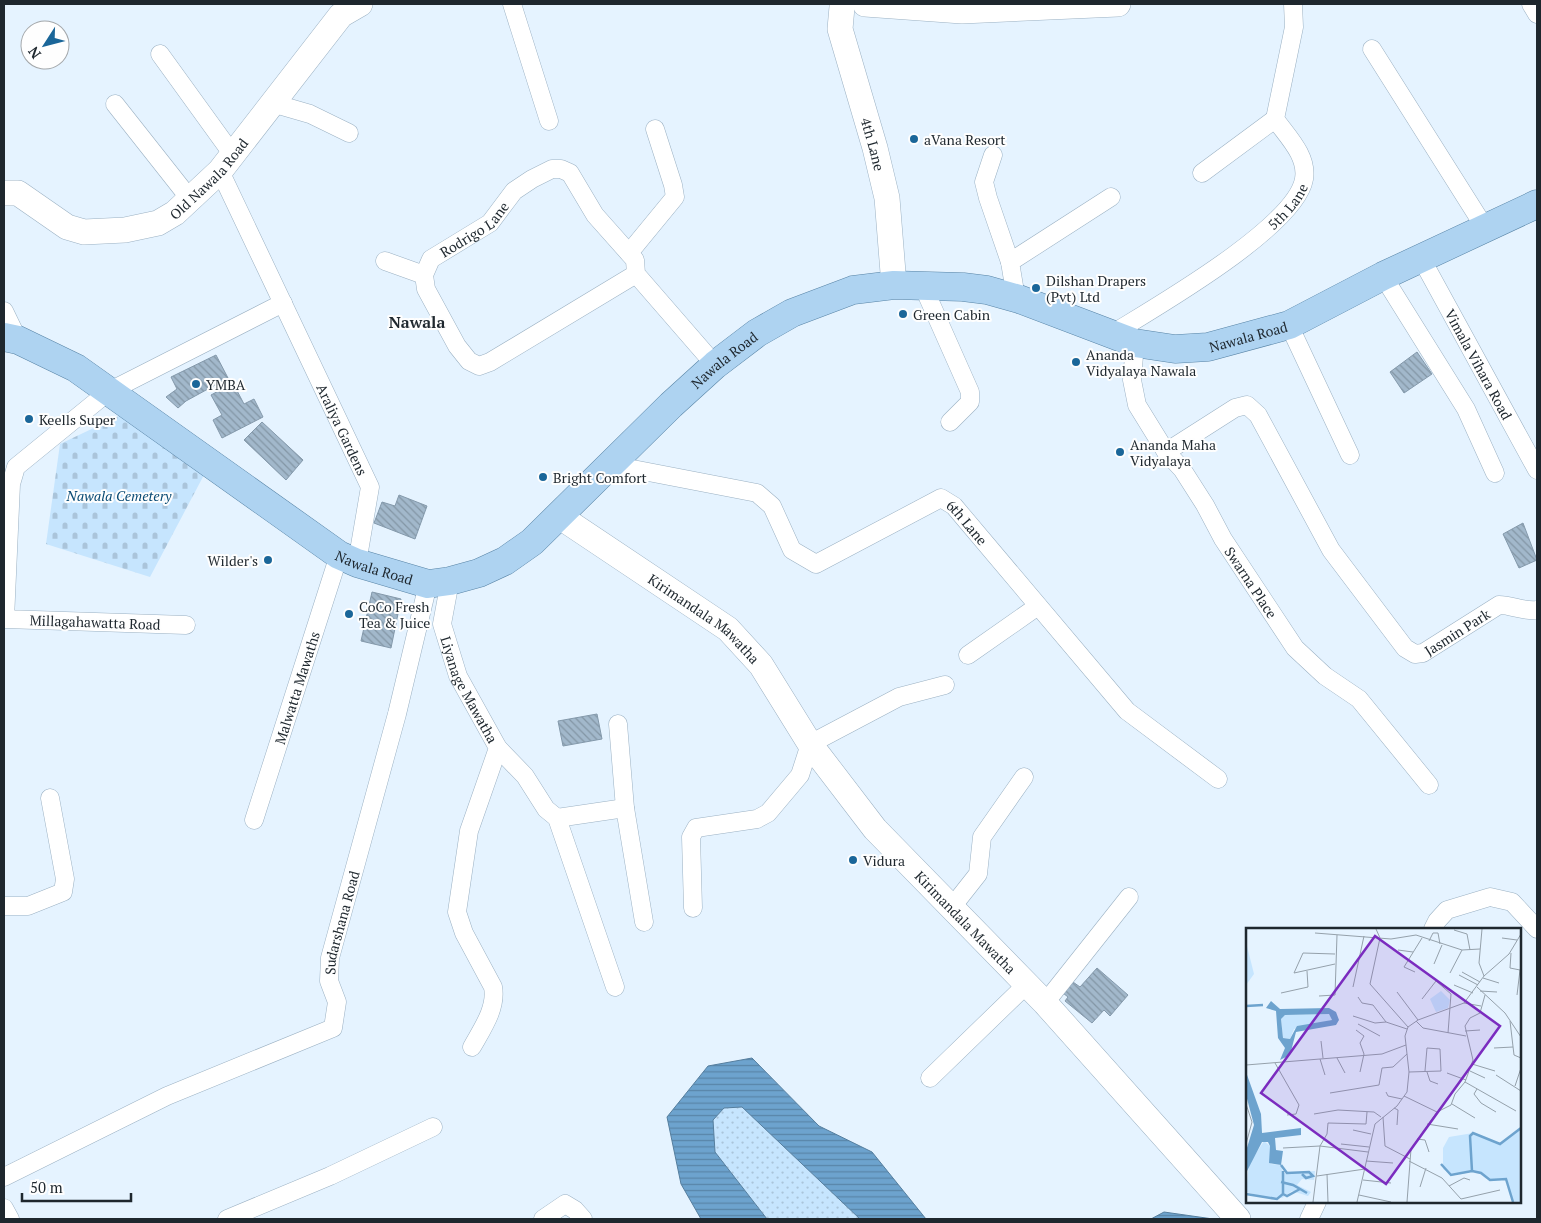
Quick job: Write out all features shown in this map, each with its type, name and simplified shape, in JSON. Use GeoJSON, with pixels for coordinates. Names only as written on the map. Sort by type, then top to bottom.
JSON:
{"type":"FeatureCollection","features":[{"type":"Feature","properties":{"kind":"main road"},"geometry":{"type":"LineString","coordinates":[[851,5],[961,7],[1110,4]]}},
{"type":"Feature","properties":{"kind":"main road","name":"4th Lane"},"geometry":{"type":"LineString","coordinates":[[851,5],[840,29],[875,148],[887,198],[894,285]]}},
{"type":"Feature","properties":{"kind":"main road","name":"Old Nawala Road"},"geometry":{"type":"LineString","coordinates":[[4,193],[18,193],[67,227],[84,232],[125,230],[158,224],[175,213],[226,163],[345,7]]}},
{"type":"Feature","properties":{"kind":"main road","name":"Nawala Road"},"geometry":{"type":"LineString","coordinates":[[11,339],[76,368],[348,559],[439,583],[479,573],[506,562],[532,542],[671,405],[715,365],[758,333],[792,313],[853,290],[894,285],[987,290],[1016,298],[1124,338],[1175,349],[1208,347],[1288,325],[1383,276],[1537,204]]}},
{"type":"Feature","properties":{"kind":"main road","name":"Kirimandala Mawatha"},"geometry":{"type":"LineString","coordinates":[[559,516],[728,629],[761,665],[810,744],[875,829],[1045,1003],[1238,1219]]}},
{"type":"Feature","properties":{"kind":"street"},"geometry":{"type":"LineString","coordinates":[[512,4],[549,121]]}},
{"type":"Feature","properties":{"kind":"street"},"geometry":{"type":"LineString","coordinates":[[1202,173],[1275,119],[1294,27],[1293,4]]}},
{"type":"Feature","properties":{"kind":"street"},"geometry":{"type":"LineString","coordinates":[[1532,4],[1537,14]]}},
{"type":"Feature","properties":{"kind":"street"},"geometry":{"type":"LineString","coordinates":[[1372,49],[1485,228]]}},
{"type":"Feature","properties":{"kind":"street","name":"Araliya Gardens"},"geometry":{"type":"LineString","coordinates":[[160,54],[226,163],[283,303],[370,487],[348,559]]}},
{"type":"Feature","properties":{"kind":"street"},"geometry":{"type":"LineString","coordinates":[[115,104],[190,199]]}},
{"type":"Feature","properties":{"kind":"street"},"geometry":{"type":"LineString","coordinates":[[272,104],[310,114],[349,133]]}},
{"type":"Feature","properties":{"kind":"street","name":"5th Lane"},"geometry":{"type":"LineString","coordinates":[[1124,338],[1246,246],[1292,203],[1304,180],[1302,158],[1275,119]]}},
{"type":"Feature","properties":{"kind":"street"},"geometry":{"type":"LineString","coordinates":[[629,253],[675,197],[674,184],[655,129]]}},
{"type":"Feature","properties":{"kind":"street"},"geometry":{"type":"LineString","coordinates":[[993,155],[984,182],[1010,262],[1016,298]]}},
{"type":"Feature","properties":{"kind":"street","name":"Rodrigo Lane"},"geometry":{"type":"LineString","coordinates":[[424,275],[431,259],[490,223],[514,192],[532,179],[552,169],[562,169],[570,173],[595,215],[635,260],[636,274],[715,365]]}},
{"type":"Feature","properties":{"kind":"street"},"geometry":{"type":"LineString","coordinates":[[1010,262],[1111,197]]}},
{"type":"Feature","properties":{"kind":"street","name":"Vimala Vihara Road"},"geometry":{"type":"LineString","coordinates":[[1421,258],[1537,470]]}},
{"type":"Feature","properties":{"kind":"street"},"geometry":{"type":"LineString","coordinates":[[385,261],[424,275],[426,289],[456,346],[469,361],[479,366],[490,362],[636,274]]}},
{"type":"Feature","properties":{"kind":"street"},"geometry":{"type":"LineString","coordinates":[[1383,276],[1466,410],[1496,473]]}},
{"type":"Feature","properties":{"kind":"street"},"geometry":{"type":"LineString","coordinates":[[923,286],[970,392],[970,402],[950,422]]}},
{"type":"Feature","properties":{"kind":"street"},"geometry":{"type":"LineString","coordinates":[[108,392],[283,303]]}},
{"type":"Feature","properties":{"kind":"street"},"geometry":{"type":"LineString","coordinates":[[4,311],[11,339]]}},
{"type":"Feature","properties":{"kind":"street"},"geometry":{"type":"LineString","coordinates":[[1288,325],[1350,456]]}},
{"type":"Feature","properties":{"kind":"street","name":"Swarna Place"},"geometry":{"type":"LineString","coordinates":[[1124,338],[1137,405],[1166,452],[1182,469],[1205,505],[1223,540],[1296,648],[1325,676],[1359,699],[1430,785]]}},
{"type":"Feature","properties":{"kind":"street","name":"Millagahawatta Road"},"geometry":{"type":"LineString","coordinates":[[108,392],[31,452],[16,467],[11,484],[4,619],[186,625]]}},
{"type":"Feature","properties":{"kind":"street","name":"Jasmin Park"},"geometry":{"type":"LineString","coordinates":[[1166,452],[1235,408],[1247,405],[1258,415],[1332,550],[1405,648],[1415,654],[1423,654],[1499,605],[1509,605],[1531,611],[1537,610]]}},
{"type":"Feature","properties":{"kind":"street","name":"6th Lane"},"geometry":{"type":"LineString","coordinates":[[612,465],[757,494],[772,506],[792,550],[816,564],[941,498],[954,506],[1127,711],[1218,779]]}},
{"type":"Feature","properties":{"kind":"street","name":"Malwatta Mawaths"},"geometry":{"type":"LineString","coordinates":[[254,820],[348,559]]}},
{"type":"Feature","properties":{"kind":"street","name":"Liyanage Mawatha"},"geometry":{"type":"LineString","coordinates":[[439,583],[442,624],[458,676],[498,748],[470,831],[457,912],[464,934],[493,987],[495,996],[490,1012],[472,1047]]}},
{"type":"Feature","properties":{"kind":"street","name":"Sudarshana Road"},"geometry":{"type":"LineString","coordinates":[[4,1177],[167,1096],[333,1028],[337,1002],[329,981],[330,958],[397,714],[439,583]]}},
{"type":"Feature","properties":{"kind":"street"},"geometry":{"type":"LineString","coordinates":[[968,655],[1038,606]]}},
{"type":"Feature","properties":{"kind":"street"},"geometry":{"type":"LineString","coordinates":[[693,908],[691,837],[696,828],[757,819],[768,813],[800,775],[810,744],[899,697],[945,685]]}},
{"type":"Feature","properties":{"kind":"street"},"geometry":{"type":"LineString","coordinates":[[618,724],[625,808],[644,922]]}},
{"type":"Feature","properties":{"kind":"street"},"geometry":{"type":"LineString","coordinates":[[498,748],[526,776],[546,809],[557,818],[615,988]]}},
{"type":"Feature","properties":{"kind":"street"},"geometry":{"type":"LineString","coordinates":[[952,907],[978,874],[982,837],[1024,777]]}},
{"type":"Feature","properties":{"kind":"street"},"geometry":{"type":"LineString","coordinates":[[4,906],[28,906],[63,892],[65,879],[50,798]]}},
{"type":"Feature","properties":{"kind":"street"},"geometry":{"type":"LineString","coordinates":[[557,818],[625,808]]}},
{"type":"Feature","properties":{"kind":"street"},"geometry":{"type":"LineString","coordinates":[[1045,1003],[1129,897]]}},
{"type":"Feature","properties":{"kind":"street"},"geometry":{"type":"LineString","coordinates":[[1434,928],[1447,910],[1490,897],[1512,902],[1537,928]]}},
{"type":"Feature","properties":{"kind":"street"},"geometry":{"type":"LineString","coordinates":[[930,1078],[1026,984]]}},
{"type":"Feature","properties":{"kind":"street"},"geometry":{"type":"LineString","coordinates":[[227,1219],[330,1176],[433,1127]]}},
{"type":"Feature","properties":{"kind":"street"},"geometry":{"type":"LineString","coordinates":[[1309,1219],[1316,1203]]}},
{"type":"Feature","properties":{"kind":"street"},"geometry":{"type":"LineString","coordinates":[[543,1219],[565,1204],[575,1210],[583,1219]]}},
{"type":"Feature","properties":{"kind":"street"},"geometry":{"type":"LineString","coordinates":[[4,1208],[10,1219]]}},
{"type":"Feature","properties":{"kind":"green space","name":"Nawala Cemetery"},"geometry":{"type":"Polygon","coordinates":[[[121,415],[205,473],[150,577],[46,544],[60,444],[121,415]]]}},
{"type":"Feature","properties":{"kind":"green space"},"geometry":{"type":"Polygon","coordinates":[[[742,1107],[860,1219],[767,1219],[715,1152],[713,1120],[724,1108],[742,1107]]]}},
{"type":"Feature","properties":{"kind":"water"},"geometry":{"type":"Polygon","coordinates":[[[752,1058],[819,1126],[872,1152],[926,1219],[860,1219],[742,1107],[724,1108],[713,1120],[715,1152],[767,1219],[701,1219],[681,1184],[667,1117],[708,1066],[752,1058]]]}},
{"type":"Feature","properties":{"kind":"water"},"geometry":{"type":"Polygon","coordinates":[[[1164,1212],[1213,1219],[1151,1219],[1164,1212]]]}},
{"type":"Feature","properties":{"kind":"building"},"geometry":{"type":"Polygon","coordinates":[[[1417,352],[1432,374],[1404,393],[1390,372],[1417,352]]]}},
{"type":"Feature","properties":{"kind":"building","name":"YMBA"},"geometry":{"type":"Polygon","coordinates":[[[216,355],[228,378],[186,401],[178,408],[166,397],[177,389],[171,377],[216,355]]]}},
{"type":"Feature","properties":{"kind":"building"},"geometry":{"type":"Polygon","coordinates":[[[233,383],[244,404],[254,399],[263,417],[222,438],[213,420],[222,415],[211,395],[233,383]]]}},
{"type":"Feature","properties":{"kind":"building"},"geometry":{"type":"Polygon","coordinates":[[[262,422],[303,460],[286,480],[244,440],[262,422]]]}},
{"type":"Feature","properties":{"kind":"building"},"geometry":{"type":"Polygon","coordinates":[[[399,495],[427,506],[415,539],[374,523],[382,502],[395,506],[399,495]]]}},
{"type":"Feature","properties":{"kind":"building"},"geometry":{"type":"Polygon","coordinates":[[[1523,523],[1537,560],[1519,568],[1503,534],[1523,523]]]}},
{"type":"Feature","properties":{"kind":"building"},"geometry":{"type":"Polygon","coordinates":[[[372,592],[401,599],[391,648],[361,641],[372,592]]]}},
{"type":"Feature","properties":{"kind":"building"},"geometry":{"type":"Polygon","coordinates":[[[597,714],[602,739],[563,746],[558,721],[597,714]]]}},
{"type":"Feature","properties":{"kind":"building"},"geometry":{"type":"Polygon","coordinates":[[[1097,968],[1128,995],[1110,1016],[1104,1010],[1092,1023],[1065,1001],[1068,997],[1063,993],[1073,982],[1080,987],[1097,968]]]}},
{"type":"Feature","properties":{"kind":"place","name":"aVana Resort"},"geometry":{"type":"Point","coordinates":[914,139]}},
{"type":"Feature","properties":{"kind":"place","name":"Dilshan Drapers (Pvt) Ltd"},"geometry":{"type":"Point","coordinates":[1036,288]}},
{"type":"Feature","properties":{"kind":"place","name":"Green Cabin"},"geometry":{"type":"Point","coordinates":[903,314]}},
{"type":"Feature","properties":{"kind":"place","name":"Ananda Vidyalaya Nawala"},"geometry":{"type":"Point","coordinates":[1076,362]}},
{"type":"Feature","properties":{"kind":"place","name":"YMBA"},"geometry":{"type":"Point","coordinates":[196,384]}},
{"type":"Feature","properties":{"kind":"place","name":"Keells Super"},"geometry":{"type":"Point","coordinates":[29,419]}},
{"type":"Feature","properties":{"kind":"place","name":"Ananda Maha Vidyalaya"},"geometry":{"type":"Point","coordinates":[1120,452]}},
{"type":"Feature","properties":{"kind":"place","name":"Bright Comfort"},"geometry":{"type":"Point","coordinates":[543,477]}},
{"type":"Feature","properties":{"kind":"place","name":"Wilder's"},"geometry":{"type":"Point","coordinates":[268,560]}},
{"type":"Feature","properties":{"kind":"place","name":"CoCo Fresh Tea & Juice"},"geometry":{"type":"Point","coordinates":[349,614]}},
{"type":"Feature","properties":{"kind":"place","name":"Vidura"},"geometry":{"type":"Point","coordinates":[853,860]}},
{"type":"Feature","properties":{"kind":"district","name":"Nawala"},"geometry":{"type":"Point","coordinates":[417,322]}}]}
